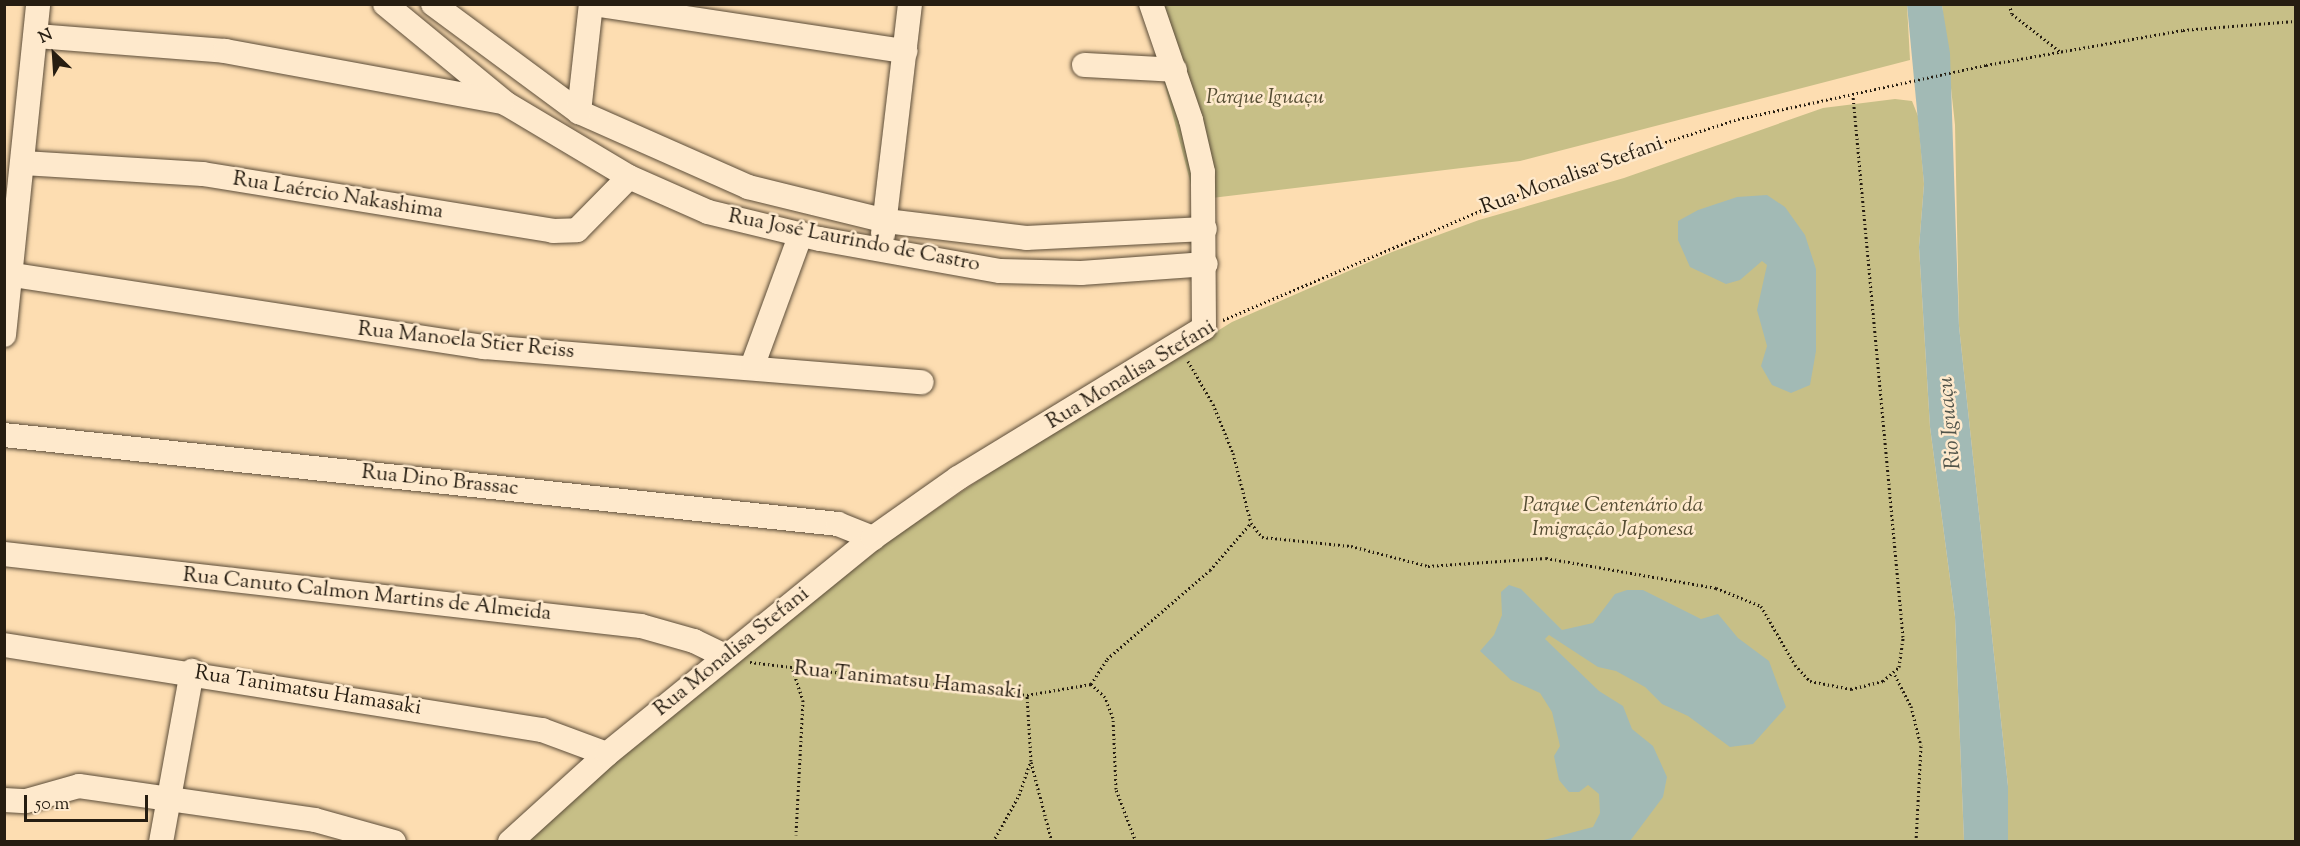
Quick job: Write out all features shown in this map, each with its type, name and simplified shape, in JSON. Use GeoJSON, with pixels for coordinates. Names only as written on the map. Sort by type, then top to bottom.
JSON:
{"type":"FeatureCollection","features":[{"type":"Feature","properties":{"kind":"street"},"geometry":{"type":"LineString","coordinates":[[4,335],[13,276],[38,4]]}},
{"type":"Feature","properties":{"kind":"street","name":"Rua José Laurindo de Castro"},"geometry":{"type":"LineString","coordinates":[[385,4],[505,103],[629,177],[708,212],[880,250],[1000,271],[1081,273],[1206,264]]}},
{"type":"Feature","properties":{"kind":"street","name":"Rua José Laurindo de Castro"},"geometry":{"type":"LineString","coordinates":[[433,4],[464,30],[579,112],[748,186],[886,220],[1026,238],[1205,229]]}},
{"type":"Feature","properties":{"kind":"street"},"geometry":{"type":"LineString","coordinates":[[464,30],[467,4]]}},
{"type":"Feature","properties":{"kind":"street"},"geometry":{"type":"LineString","coordinates":[[579,112],[592,4],[905,51]]}},
{"type":"Feature","properties":{"kind":"street"},"geometry":{"type":"LineString","coordinates":[[880,250],[886,220],[910,4]]}},
{"type":"Feature","properties":{"kind":"street"},"geometry":{"type":"LineString","coordinates":[[1151,4],[1175,70],[1203,172],[1206,264],[1204,328]]}},
{"type":"Feature","properties":{"kind":"street"},"geometry":{"type":"LineString","coordinates":[[36,36],[225,51],[505,103]]}},
{"type":"Feature","properties":{"kind":"street"},"geometry":{"type":"LineString","coordinates":[[1084,65],[1175,70]]}},
{"type":"Feature","properties":{"kind":"street","name":"Rua Laércio Nakashima"},"geometry":{"type":"LineString","coordinates":[[23,163],[203,174],[553,231],[577,230],[629,177]]}},
{"type":"Feature","properties":{"kind":"street"},"geometry":{"type":"LineString","coordinates":[[752,367],[801,234]]}},
{"type":"Feature","properties":{"kind":"street","name":"Rua Manoela Stier Reiss"},"geometry":{"type":"LineString","coordinates":[[13,276],[484,347],[922,382]]}},
{"type":"Feature","properties":{"kind":"street","name":"Rua Monalisa Stefani"},"geometry":{"type":"LineString","coordinates":[[510,842],[607,754],[873,538],[958,478],[1180,347],[1204,328]]}},
{"type":"Feature","properties":{"kind":"street","name":"Rua Dino Brassac"},"geometry":{"type":"LineString","coordinates":[[4,435],[838,524],[873,538]]}},
{"type":"Feature","properties":{"kind":"street","name":"Rua Canuto Calmon Martins de Almeida"},"geometry":{"type":"LineString","coordinates":[[4,554],[641,626],[694,640],[725,656]]}},
{"type":"Feature","properties":{"kind":"street","name":"Rua Tanimatsu Hamasaki"},"geometry":{"type":"LineString","coordinates":[[4,645],[192,671],[542,730],[607,754]]}},
{"type":"Feature","properties":{"kind":"street"},"geometry":{"type":"LineString","coordinates":[[161,842],[192,671]]}},
{"type":"Feature","properties":{"kind":"street"},"geometry":{"type":"LineString","coordinates":[[4,800],[26,801],[79,786],[315,820],[393,842]]}},
{"type":"Feature","properties":{"kind":"path"},"geometry":{"type":"LineString","coordinates":[[2009,4],[2012,14],[2063,53]]}},
{"type":"Feature","properties":{"kind":"path","name":"Rua Monalisa Stefani"},"geometry":{"type":"LineString","coordinates":[[1204,328],[1571,172],[1738,119],[1853,96],[1986,65],[2183,30],[2295,21]]}},
{"type":"Feature","properties":{"kind":"path"},"geometry":{"type":"LineString","coordinates":[[1180,347],[1213,404],[1233,453],[1251,523],[1272,542],[1351,546],[1428,566],[1546,558],[1716,588],[1761,606],[1810,681],[1851,688],[1894,674],[1903,656],[1903,637],[1870,249],[1851,121],[1853,96]]}},
{"type":"Feature","properties":{"kind":"path"},"geometry":{"type":"LineString","coordinates":[[1136,842],[1116,789],[1113,718],[1105,697],[1091,684],[1107,659],[1210,570],[1251,523]]}},
{"type":"Feature","properties":{"kind":"path","name":"Rua Tanimatsu Hamasaki"},"geometry":{"type":"LineString","coordinates":[[725,656],[794,670],[1028,694],[1091,684]]}},
{"type":"Feature","properties":{"kind":"path"},"geometry":{"type":"LineString","coordinates":[[794,670],[803,700],[796,835]]}},
{"type":"Feature","properties":{"kind":"path"},"geometry":{"type":"LineString","coordinates":[[1894,674],[1911,706],[1921,746],[1916,842]]}},
{"type":"Feature","properties":{"kind":"path"},"geometry":{"type":"LineString","coordinates":[[1028,694],[1030,761],[1052,842]]}},
{"type":"Feature","properties":{"kind":"path"},"geometry":{"type":"LineString","coordinates":[[993,842],[1019,795],[1030,761]]}},
{"type":"Feature","properties":{"kind":"green space","name":"Parque Iguaçu"},"geometry":{"type":"Polygon","coordinates":[[[1144,5],[1907,5],[1910,60],[1520,161],[1195,200],[1144,5]]]}},
{"type":"Feature","properties":{"kind":"green space"},"geometry":{"type":"Polygon","coordinates":[[[1942,5],[2295,5],[2295,841],[2008,841],[2008,786],[1959,326],[1955,125],[1942,5]]]}},
{"type":"Feature","properties":{"kind":"green space","name":"Parque Centenário da Imigração Japonesa"},"geometry":{"type":"Polygon","coordinates":[[[1895,99],[1912,101],[1918,116],[1924,184],[1919,247],[1930,427],[1955,617],[1964,841],[525,842],[648,734],[890,540],[1019,453],[1232,322],[1392,252],[1479,220],[1624,178],[1823,108],[1895,99]]]}},
{"type":"Feature","properties":{"kind":"water","name":"Rio Iguaçu"},"geometry":{"type":"Polygon","coordinates":[[[1907,5],[1942,5],[1950,53],[1959,326],[2008,786],[2008,841],[1964,841],[1955,617],[1930,427],[1919,247],[1924,184],[1907,5]]]}},
{"type":"Feature","properties":{"kind":"water"},"geometry":{"type":"Polygon","coordinates":[[[1767,195],[1785,207],[1805,235],[1816,269],[1816,351],[1810,385],[1791,393],[1772,385],[1761,366],[1767,346],[1757,310],[1767,265],[1762,261],[1740,280],[1726,284],[1690,267],[1678,240],[1678,221],[1698,210],[1737,197],[1767,195]]]}},
{"type":"Feature","properties":{"kind":"water"},"geometry":{"type":"Polygon","coordinates":[[[1509,585],[1521,589],[1562,630],[1593,623],[1615,594],[1627,590],[1643,590],[1701,619],[1718,614],[1738,638],[1769,661],[1786,707],[1753,744],[1730,747],[1688,716],[1662,704],[1645,687],[1616,671],[1598,667],[1549,635],[1545,639],[1599,691],[1623,706],[1632,729],[1653,746],[1667,777],[1663,797],[1630,841],[1540,841],[1593,827],[1600,813],[1599,794],[1588,785],[1579,792],[1569,792],[1559,780],[1554,756],[1560,746],[1552,712],[1540,693],[1511,680],[1480,651],[1494,635],[1502,615],[1501,592],[1509,585]]]}}]}
